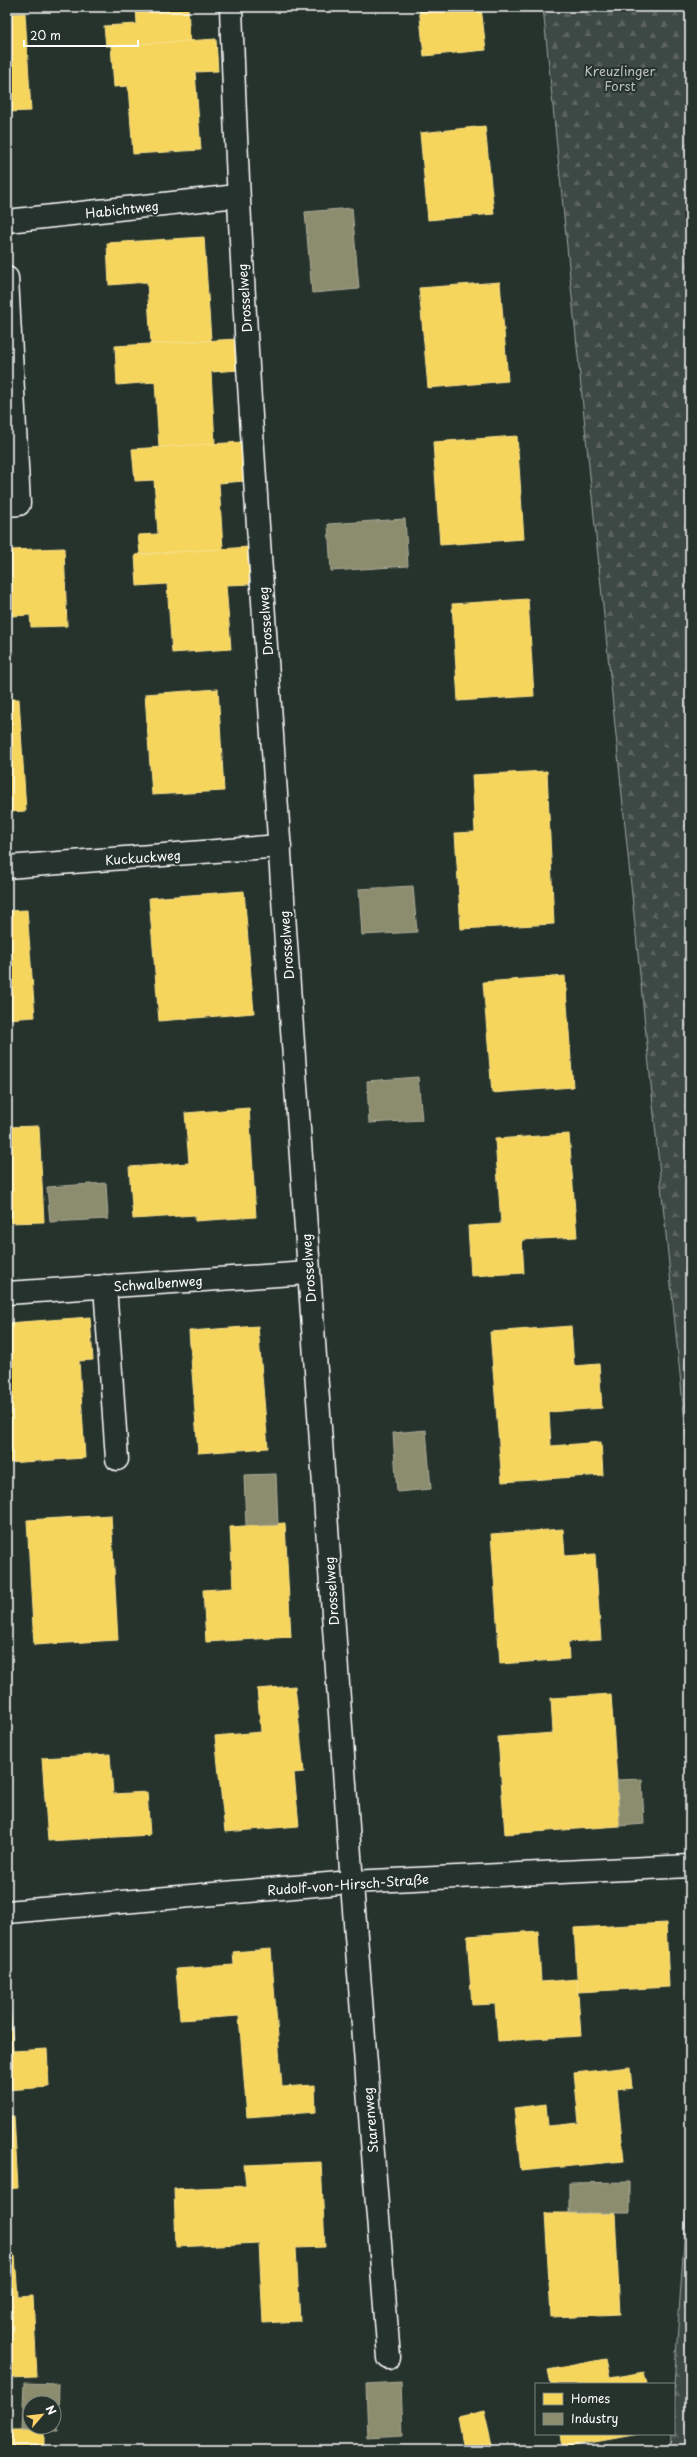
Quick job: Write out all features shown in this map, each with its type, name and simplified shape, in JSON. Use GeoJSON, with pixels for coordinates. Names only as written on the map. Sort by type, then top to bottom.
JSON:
{"type":"FeatureCollection","features":[{"type":"Feature","properties":{"kind":"street","name":"Drosselweg"},"geometry":{"type":"LineString","coordinates":[[231,7],[237,196],[308,1273],[351,1882]]}},
{"type":"Feature","properties":{"kind":"street","name":"Habichtweg"},"geometry":{"type":"LineString","coordinates":[[7,221],[237,196]]}},
{"type":"Feature","properties":{"kind":"street"},"geometry":{"type":"LineString","coordinates":[[7,278],[18,504],[7,505]]}},
{"type":"Feature","properties":{"kind":"street","name":"Kuckuckweg"},"geometry":{"type":"LineString","coordinates":[[7,867],[280,846]]}},
{"type":"Feature","properties":{"kind":"street","name":"Schwalbenweg"},"geometry":{"type":"LineString","coordinates":[[7,1293],[308,1273]]}},
{"type":"Feature","properties":{"kind":"street"},"geometry":{"type":"LineString","coordinates":[[105,1286],[118,1459]]}},
{"type":"Feature","properties":{"kind":"street","name":"Rudolf-von-Hirsch-Straße"},"geometry":{"type":"LineString","coordinates":[[7,1912],[351,1882],[690,1866]]}},
{"type":"Feature","properties":{"kind":"street","name":"Starenweg"},"geometry":{"type":"LineString","coordinates":[[351,1882],[389,2358]]}},
{"type":"Feature","properties":{"kind":"green space","name":"Kreuzlinger Forst"},"geometry":{"type":"Polygon","coordinates":[[[543,7],[690,7],[690,1474],[543,7]]]}},
{"type":"Feature","properties":{"kind":"green space"},"geometry":{"type":"Polygon","coordinates":[[[690,2155],[690,2450],[670,2450],[671,2435],[675,2435],[674,2383],[690,2155]]]}},
{"type":"Feature","properties":{"kind":"building: Homes"},"geometry":{"type":"Polygon","coordinates":[[[136,7],[188,7],[190,41],[106,46],[104,26],[137,24],[136,7]]]}},
{"type":"Feature","properties":{"kind":"building: Homes"},"geometry":{"type":"Polygon","coordinates":[[[419,7],[481,7],[486,50],[424,56],[419,7]]]}},
{"type":"Feature","properties":{"kind":"building: Homes"},"geometry":{"type":"Polygon","coordinates":[[[25,13],[31,111],[7,112],[7,14],[25,13]]]}},
{"type":"Feature","properties":{"kind":"building: Homes"},"geometry":{"type":"Polygon","coordinates":[[[216,39],[218,71],[195,72],[201,150],[133,154],[128,86],[114,87],[111,46],[216,39]]]}},
{"type":"Feature","properties":{"kind":"building: Homes"},"geometry":{"type":"Polygon","coordinates":[[[485,126],[494,214],[428,220],[420,133],[485,126]]]}},
{"type":"Feature","properties":{"kind":"building: Homes"},"geometry":{"type":"Polygon","coordinates":[[[204,237],[211,340],[151,344],[147,282],[109,285],[107,243],[204,237]]]}},
{"type":"Feature","properties":{"kind":"building: Homes"},"geometry":{"type":"Polygon","coordinates":[[[500,282],[508,381],[428,388],[419,288],[500,282]]]}},
{"type":"Feature","properties":{"kind":"building: Homes"},"geometry":{"type":"Polygon","coordinates":[[[237,339],[239,370],[211,372],[215,444],[159,447],[155,382],[117,385],[115,346],[237,339]]]}},
{"type":"Feature","properties":{"kind":"building: Homes"},"geometry":{"type":"Polygon","coordinates":[[[517,436],[524,539],[440,545],[433,442],[517,436]]]}},
{"type":"Feature","properties":{"kind":"building: Homes"},"geometry":{"type":"Polygon","coordinates":[[[242,442],[245,481],[219,483],[223,549],[140,554],[138,535],[158,534],[154,480],[135,481],[132,449],[242,442]]]}},
{"type":"Feature","properties":{"kind":"building: Homes"},"geometry":{"type":"Polygon","coordinates":[[[249,547],[252,584],[226,585],[231,649],[172,653],[167,584],[137,586],[135,555],[249,547]]]}},
{"type":"Feature","properties":{"kind":"building: Homes"},"geometry":{"type":"Polygon","coordinates":[[[64,548],[67,626],[31,627],[30,615],[12,616],[10,550],[64,548]]]}},
{"type":"Feature","properties":{"kind":"building: Homes"},"geometry":{"type":"Polygon","coordinates":[[[528,599],[534,696],[458,701],[452,604],[528,599]]]}},
{"type":"Feature","properties":{"kind":"building: Homes"},"geometry":{"type":"Polygon","coordinates":[[[218,689],[224,791],[152,795],[145,694],[218,689]]]}},
{"type":"Feature","properties":{"kind":"building: Homes"},"geometry":{"type":"Polygon","coordinates":[[[7,699],[19,699],[26,811],[7,812],[7,699]]]}},
{"type":"Feature","properties":{"kind":"building: Homes"},"geometry":{"type":"Polygon","coordinates":[[[547,771],[554,924],[461,929],[455,833],[475,832],[472,775],[547,771]]]}},
{"type":"Feature","properties":{"kind":"building: Homes"},"geometry":{"type":"Polygon","coordinates":[[[244,891],[254,1013],[159,1021],[149,898],[244,891]]]}},
{"type":"Feature","properties":{"kind":"building: Homes"},"geometry":{"type":"Polygon","coordinates":[[[27,910],[35,1017],[7,1019],[7,911],[27,910]]]}},
{"type":"Feature","properties":{"kind":"building: Homes"},"geometry":{"type":"Polygon","coordinates":[[[565,976],[573,1087],[492,1093],[483,982],[565,976]]]}},
{"type":"Feature","properties":{"kind":"building: Homes"},"geometry":{"type":"Polygon","coordinates":[[[249,1108],[256,1217],[195,1221],[195,1215],[133,1219],[129,1167],[189,1163],[185,1113],[249,1108]]]}},
{"type":"Feature","properties":{"kind":"building: Homes"},"geometry":{"type":"Polygon","coordinates":[[[39,1126],[44,1222],[7,1223],[7,1127],[39,1126]]]}},
{"type":"Feature","properties":{"kind":"building: Homes"},"geometry":{"type":"Polygon","coordinates":[[[569,1134],[577,1237],[522,1240],[524,1273],[471,1276],[468,1226],[501,1224],[495,1139],[569,1134]]]}},
{"type":"Feature","properties":{"kind":"building: Homes"},"geometry":{"type":"Polygon","coordinates":[[[90,1317],[93,1360],[79,1361],[85,1458],[7,1463],[7,1323],[90,1317]]]}},
{"type":"Feature","properties":{"kind":"building: Homes"},"geometry":{"type":"Polygon","coordinates":[[[258,1326],[268,1448],[198,1453],[189,1331],[258,1326]]]}},
{"type":"Feature","properties":{"kind":"building: Homes"},"geometry":{"type":"Polygon","coordinates":[[[571,1326],[574,1366],[599,1364],[602,1408],[549,1412],[551,1446],[601,1442],[603,1475],[502,1482],[490,1332],[571,1326]]]}},
{"type":"Feature","properties":{"kind":"building: Homes"},"geometry":{"type":"Polygon","coordinates":[[[111,1515],[118,1640],[34,1645],[27,1520],[111,1515]]]}},
{"type":"Feature","properties":{"kind":"building: Homes"},"geometry":{"type":"Polygon","coordinates":[[[285,1523],[291,1637],[206,1642],[203,1590],[233,1588],[230,1527],[285,1523]]]}},
{"type":"Feature","properties":{"kind":"building: Homes"},"geometry":{"type":"Polygon","coordinates":[[[563,1529],[565,1556],[595,1554],[601,1640],[568,1642],[569,1659],[500,1664],[491,1534],[563,1529]]]}},
{"type":"Feature","properties":{"kind":"building: Homes"},"geometry":{"type":"Polygon","coordinates":[[[295,1686],[304,1772],[294,1773],[299,1826],[225,1832],[215,1736],[261,1732],[257,1689],[295,1686]]]}},
{"type":"Feature","properties":{"kind":"building: Homes"},"geometry":{"type":"Polygon","coordinates":[[[611,1694],[620,1826],[505,1834],[498,1737],[553,1733],[551,1698],[611,1694]]]}},
{"type":"Feature","properties":{"kind":"building: Homes"},"geometry":{"type":"Polygon","coordinates":[[[110,1754],[113,1794],[147,1792],[150,1835],[48,1841],[42,1758],[110,1754]]]}},
{"type":"Feature","properties":{"kind":"building: Homes"},"geometry":{"type":"Polygon","coordinates":[[[666,1923],[669,1987],[578,1992],[574,1928],[666,1923]]]}},
{"type":"Feature","properties":{"kind":"building: Homes"},"geometry":{"type":"Polygon","coordinates":[[[538,1931],[541,1982],[577,1979],[581,2036],[498,2041],[495,2004],[472,2005],[467,1936],[538,1931]]]}},
{"type":"Feature","properties":{"kind":"building: Homes"},"geometry":{"type":"Polygon","coordinates":[[[271,1949],[282,2087],[315,2085],[316,2112],[247,2117],[239,2016],[180,2020],[176,1969],[234,1965],[233,1952],[271,1949]]]}},
{"type":"Feature","properties":{"kind":"building: Homes"},"geometry":{"type":"Polygon","coordinates":[[[7,1954],[13,2051],[47,2049],[49,2087],[7,2090],[7,1954]]]}},
{"type":"Feature","properties":{"kind":"building: Homes"},"geometry":{"type":"Polygon","coordinates":[[[630,2067],[632,2088],[617,2090],[624,2161],[521,2171],[514,2108],[546,2104],[548,2126],[579,2123],[574,2073],[630,2067]]]}},
{"type":"Feature","properties":{"kind":"building: Homes"},"geometry":{"type":"Polygon","coordinates":[[[7,2116],[14,2116],[18,2188],[7,2189],[7,2116]]]}},
{"type":"Feature","properties":{"kind":"building: Homes"},"geometry":{"type":"Polygon","coordinates":[[[321,2162],[325,2247],[296,2248],[300,2321],[263,2323],[259,2243],[176,2247],[174,2189],[246,2186],[244,2165],[321,2162]]]}},
{"type":"Feature","properties":{"kind":"building: Homes"},"geometry":{"type":"Polygon","coordinates":[[[545,2213],[615,2213],[620,2314],[551,2317],[545,2213]]]}},
{"type":"Feature","properties":{"kind":"building: Homes"},"geometry":{"type":"Polygon","coordinates":[[[7,2256],[15,2256],[18,2297],[33,2296],[37,2377],[7,2378],[7,2256]]]}},
{"type":"Feature","properties":{"kind":"building: Homes"},"geometry":{"type":"Polygon","coordinates":[[[605,2359],[609,2378],[644,2372],[647,2383],[551,2383],[548,2370],[605,2359]]]}},
{"type":"Feature","properties":{"kind":"building: Homes"},"geometry":{"type":"Polygon","coordinates":[[[484,2411],[493,2450],[464,2450],[458,2417],[484,2411]]]}},
{"type":"Feature","properties":{"kind":"building: Homes"},"geometry":{"type":"Polygon","coordinates":[[[7,2430],[22,2430],[22,2435],[44,2435],[44,2450],[7,2450],[7,2430]]]}},
{"type":"Feature","properties":{"kind":"building: Homes"},"geometry":{"type":"Polygon","coordinates":[[[560,2435],[634,2435],[562,2448],[560,2435]]]}},
{"type":"Feature","properties":{"kind":"building: Industry"},"geometry":{"type":"Polygon","coordinates":[[[352,208],[359,289],[312,293],[305,212],[352,208]]]}},
{"type":"Feature","properties":{"kind":"building: Industry"},"geometry":{"type":"Polygon","coordinates":[[[405,519],[408,566],[331,571],[328,524],[405,519]]]}},
{"type":"Feature","properties":{"kind":"building: Industry"},"geometry":{"type":"Polygon","coordinates":[[[7,550],[10,550],[12,616],[7,616],[7,550]]]}},
{"type":"Feature","properties":{"kind":"building: Industry"},"geometry":{"type":"Polygon","coordinates":[[[413,886],[417,932],[362,935],[359,889],[413,886]]]}},
{"type":"Feature","properties":{"kind":"building: Industry"},"geometry":{"type":"Polygon","coordinates":[[[418,1077],[422,1120],[369,1123],[367,1081],[418,1077]]]}},
{"type":"Feature","properties":{"kind":"building: Industry"},"geometry":{"type":"Polygon","coordinates":[[[106,1183],[108,1219],[50,1222],[47,1187],[106,1183]]]}},
{"type":"Feature","properties":{"kind":"building: Industry"},"geometry":{"type":"Polygon","coordinates":[[[426,1430],[431,1489],[397,1492],[393,1433],[426,1430]]]}},
{"type":"Feature","properties":{"kind":"building: Industry"},"geometry":{"type":"Polygon","coordinates":[[[276,1474],[278,1525],[246,1526],[244,1475],[276,1474]]]}},
{"type":"Feature","properties":{"kind":"building: Industry"},"geometry":{"type":"Polygon","coordinates":[[[642,1779],[644,1824],[620,1826],[617,1780],[642,1779]]]}},
{"type":"Feature","properties":{"kind":"building: Industry"},"geometry":{"type":"Polygon","coordinates":[[[630,2182],[630,2213],[569,2213],[569,2183],[630,2182]]]}},
{"type":"Feature","properties":{"kind":"building: Industry"},"geometry":{"type":"Polygon","coordinates":[[[401,2382],[403,2436],[368,2438],[366,2384],[401,2382]]]}},
{"type":"Feature","properties":{"kind":"building: Industry"},"geometry":{"type":"Polygon","coordinates":[[[24,2383],[59,2384],[59,2395],[23,2395],[24,2383]]]}}]}
